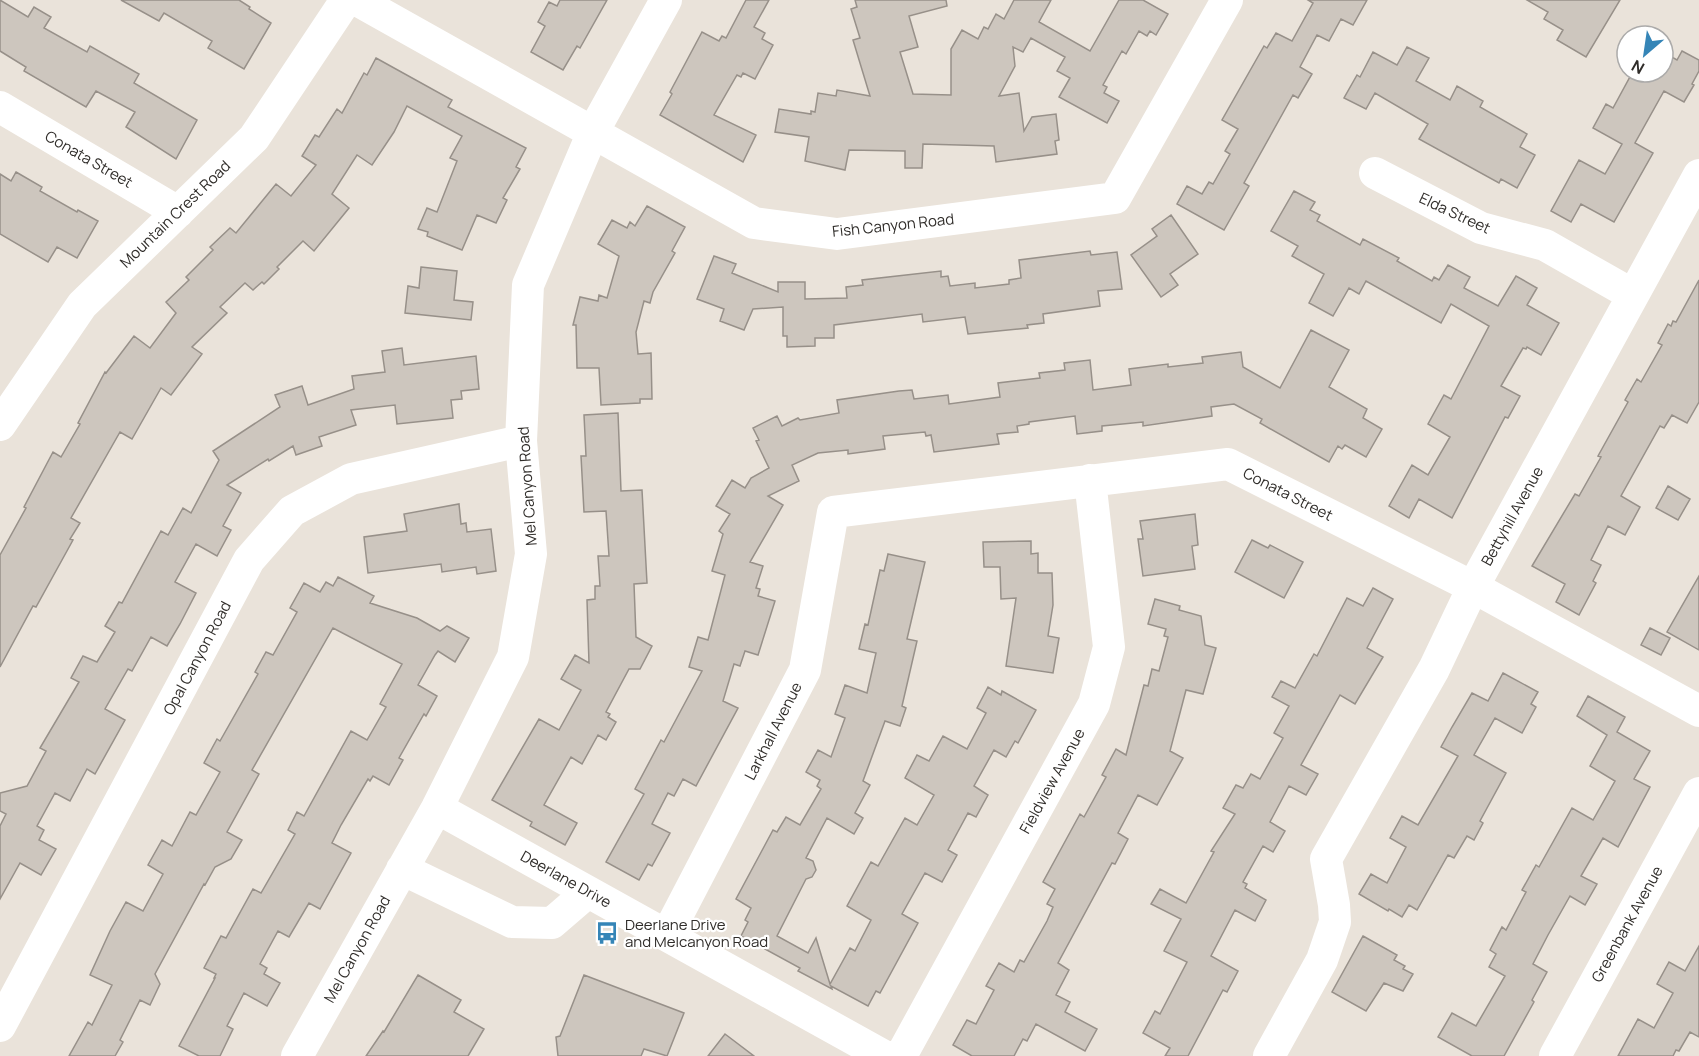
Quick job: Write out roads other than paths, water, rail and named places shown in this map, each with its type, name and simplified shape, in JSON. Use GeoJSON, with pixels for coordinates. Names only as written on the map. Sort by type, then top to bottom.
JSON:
{"type":"FeatureCollection","features":[{"type":"Feature","properties":{"kind":"street","name":"Mountain Crest Road"},"geometry":{"type":"LineString","coordinates":[[1,421],[82,305],[254,138],[346,0]]}},
{"type":"Feature","properties":{"kind":"street","name":"Fish Canyon Road"},"geometry":{"type":"LineString","coordinates":[[357,0],[754,223],[837,234],[1116,198],[1227,0]]}},
{"type":"Feature","properties":{"kind":"street","name":"Mel Canyon Road"},"geometry":{"type":"LineString","coordinates":[[297,1056],[436,808],[513,657],[531,554],[521,441],[528,285],[593,132],[666,0]]}},
{"type":"Feature","properties":{"kind":"street","name":"Conata Street"},"geometry":{"type":"LineString","coordinates":[[0,107],[178,212]]}},
{"type":"Feature","properties":{"kind":"street","name":"Elda Street"},"geometry":{"type":"LineString","coordinates":[[1375,173],[1481,228],[1545,245],[1633,295]]}},
{"type":"Feature","properties":{"kind":"street","name":"Bettyhill Avenue"},"geometry":{"type":"LineString","coordinates":[[1269,1056],[1322,960],[1335,922],[1326,859],[1434,669],[1473,587],[1699,174]]}},
{"type":"Feature","properties":{"kind":"street","name":"Opal Canyon Road"},"geometry":{"type":"LineString","coordinates":[[0,1026],[249,560],[292,512],[351,479],[521,441]]}},
{"type":"Feature","properties":{"kind":"street","name":"Conata Street"},"geometry":{"type":"LineString","coordinates":[[833,512],[1228,464],[1473,587],[1699,711]]}},
{"type":"Feature","properties":{"kind":"street","name":"Fieldview Avenue"},"geometry":{"type":"LineString","coordinates":[[901,1056],[1094,704],[1109,647],[1090,480]]}},
{"type":"Feature","properties":{"kind":"street","name":"Larkhall Avenue"},"geometry":{"type":"LineString","coordinates":[[667,935],[805,670],[833,512]]}},
{"type":"Feature","properties":{"kind":"street","name":"Greenbank Avenue"},"geometry":{"type":"LineString","coordinates":[[1555,1056],[1699,793]]}},
{"type":"Feature","properties":{"kind":"street","name":"Deerlane Drive"},"geometry":{"type":"LineString","coordinates":[[436,808],[884,1056]]}},
{"type":"Feature","properties":{"kind":"street"},"geometry":{"type":"LineString","coordinates":[[402,869],[512,922],[552,923],[588,892]]}},
{"type":"Feature","properties":{"kind":"place","name":"Deerlane Drive and Melcanyon Road"},"geometry":{"type":"Point","coordinates":[607,933]}}]}
